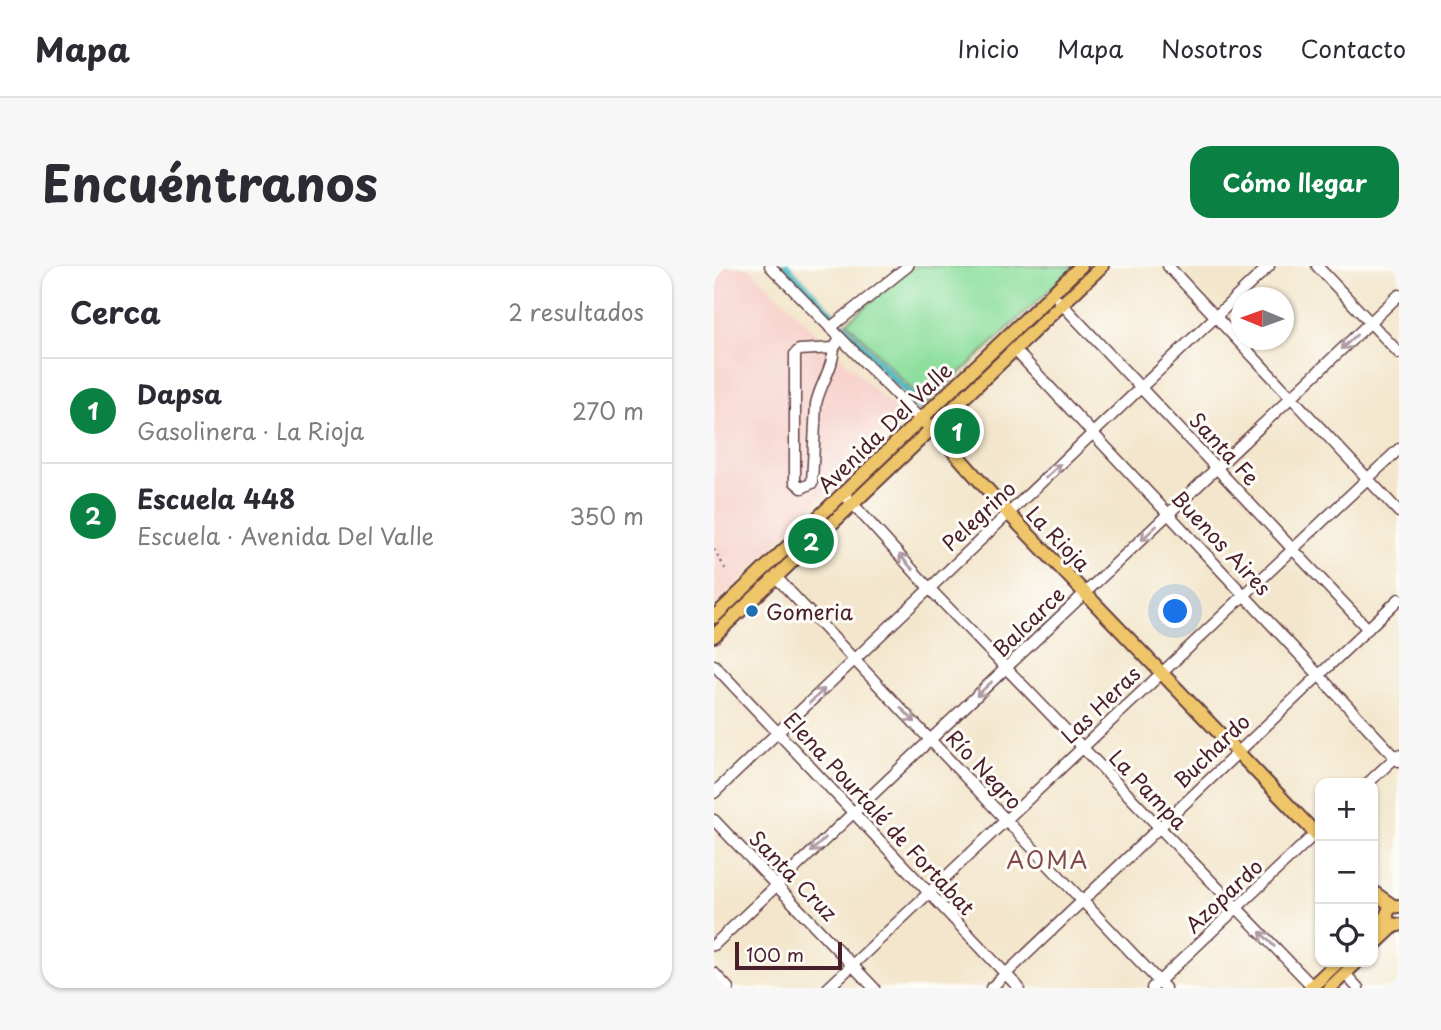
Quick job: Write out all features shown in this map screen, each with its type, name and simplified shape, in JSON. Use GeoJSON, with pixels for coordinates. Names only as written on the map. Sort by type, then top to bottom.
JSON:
{"type":"FeatureCollection","features":[{"type":"Feature","properties":{"kind":"main road","name":"Avenida Del Valle"},"geometry":{"type":"LineString","coordinates":[[714,617],[1081,266]]}},
{"type":"Feature","properties":{"kind":"main road","name":"Avenida Del Valle"},"geometry":{"type":"LineString","coordinates":[[714,636],[1102,266]]}},
{"type":"Feature","properties":{"kind":"main road","name":"La Rioja"},"geometry":{"type":"LineString","coordinates":[[920,419],[933,428],[1008,513],[1315,829]]}},
{"type":"Feature","properties":{"kind":"main road"},"geometry":{"type":"LineString","coordinates":[[1378,897],[1395,915]]}},
{"type":"Feature","properties":{"kind":"main road"},"geometry":{"type":"LineString","coordinates":[[1378,927],[1395,915]]}},
{"type":"Feature","properties":{"kind":"main road"},"geometry":{"type":"LineString","coordinates":[[1378,939],[1395,915]]}},
{"type":"Feature","properties":{"kind":"main road"},"geometry":{"type":"LineString","coordinates":[[1312,987],[1333,967]]}},
{"type":"Feature","properties":{"kind":"main road"},"geometry":{"type":"LineString","coordinates":[[1330,988],[1352,967]]}},
{"type":"Feature","properties":{"kind":"street","name":"La Rioja"},"geometry":{"type":"LineString","coordinates":[[770,266],[830,328],[837,344],[920,419]]}},
{"type":"Feature","properties":{"kind":"street"},"geometry":{"type":"LineString","coordinates":[[1168,266],[1399,512]]}},
{"type":"Feature","properties":{"kind":"street","name":"Pelegrino"},"geometry":{"type":"LineString","coordinates":[[714,793],[1269,266]]}},
{"type":"Feature","properties":{"kind":"street"},"geometry":{"type":"LineString","coordinates":[[1317,266],[1399,353]]}},
{"type":"Feature","properties":{"kind":"street"},"geometry":{"type":"LineString","coordinates":[[830,328],[905,267]]}},
{"type":"Feature","properties":{"kind":"street","name":"Santa Fe"},"geometry":{"type":"LineString","coordinates":[[1052,293],[1368,629]]}},
{"type":"Feature","properties":{"kind":"street","name":"Balcarce"},"geometry":{"type":"LineString","coordinates":[[714,945],[1399,295]]}},
{"type":"Feature","properties":{"kind":"street"},"geometry":{"type":"LineString","coordinates":[[837,344],[832,363],[818,391],[812,483],[802,488],[795,482],[795,354],[799,350],[837,344]]}},
{"type":"Feature","properties":{"kind":"street","name":"Buenos Aires"},"geometry":{"type":"LineString","coordinates":[[1015,350],[1398,757]]}},
{"type":"Feature","properties":{"kind":"street","name":"Las Heras"},"geometry":{"type":"LineString","coordinates":[[828,988],[1399,449]]}},
{"type":"Feature","properties":{"kind":"street","name":"La Pampa"},"geometry":{"type":"LineString","coordinates":[[843,493],[929,588],[1312,987]]}},
{"type":"Feature","properties":{"kind":"street","name":"Río Negro"},"geometry":{"type":"LineString","coordinates":[[776,577],[931,739],[1159,986]]}},
{"type":"Feature","properties":{"kind":"street","name":"Buchardo"},"geometry":{"type":"LineString","coordinates":[[991,988],[1399,599]]}},
{"type":"Feature","properties":{"kind":"street","name":"Elena Pourtalé de Fortabat"},"geometry":{"type":"LineString","coordinates":[[714,665],[1018,988]]}},
{"type":"Feature","properties":{"kind":"street"},"geometry":{"type":"LineString","coordinates":[[1374,778],[1398,757]]}},
{"type":"Feature","properties":{"kind":"street","name":"Santa Cruz"},"geometry":{"type":"LineString","coordinates":[[714,820],[874,988]]}},
{"type":"Feature","properties":{"kind":"street","name":"Azopardo"},"geometry":{"type":"LineString","coordinates":[[1159,986],[1237,908],[1315,837]]}},
{"type":"Feature","properties":{"kind":"street"},"geometry":{"type":"LineString","coordinates":[[714,973],[728,988]]}},
{"type":"Feature","properties":{"kind":"street"},"geometry":{"type":"LineString","coordinates":[[1345,974],[1358,988]]}},
{"type":"Feature","properties":{"kind":"path"},"geometry":{"type":"LineString","coordinates":[[714,549],[726,570]]}},
{"type":"Feature","properties":{"kind":"shaded area"},"geometry":{"type":"Polygon","coordinates":[[[714,266],[748,266],[900,415],[716,605],[714,603],[714,266]]]}},
{"type":"Feature","properties":{"kind":"green space"},"geometry":{"type":"Polygon","coordinates":[[[912,266],[1075,266],[926,405],[847,322],[912,266]]]}},
{"type":"Feature","properties":{"kind":"waterway"},"geometry":{"type":"LineString","coordinates":[[786,266],[834,317]]}},
{"type":"Feature","properties":{"kind":"waterway"},"geometry":{"type":"LineString","coordinates":[[842,325],[920,407]]}},
{"type":"Feature","properties":{"kind":"place","name":"Dapsa"},"geometry":{"type":"Point","coordinates":[957,431]}},
{"type":"Feature","properties":{"kind":"place","name":"Escuela 448"},"geometry":{"type":"Point","coordinates":[811,541]}},
{"type":"Feature","properties":{"kind":"place","name":"Gomeria"},"geometry":{"type":"Point","coordinates":[752,611]}},
{"type":"Feature","properties":{"kind":"district","name":"AOMA"},"geometry":{"type":"Point","coordinates":[1048,859]}}]}
